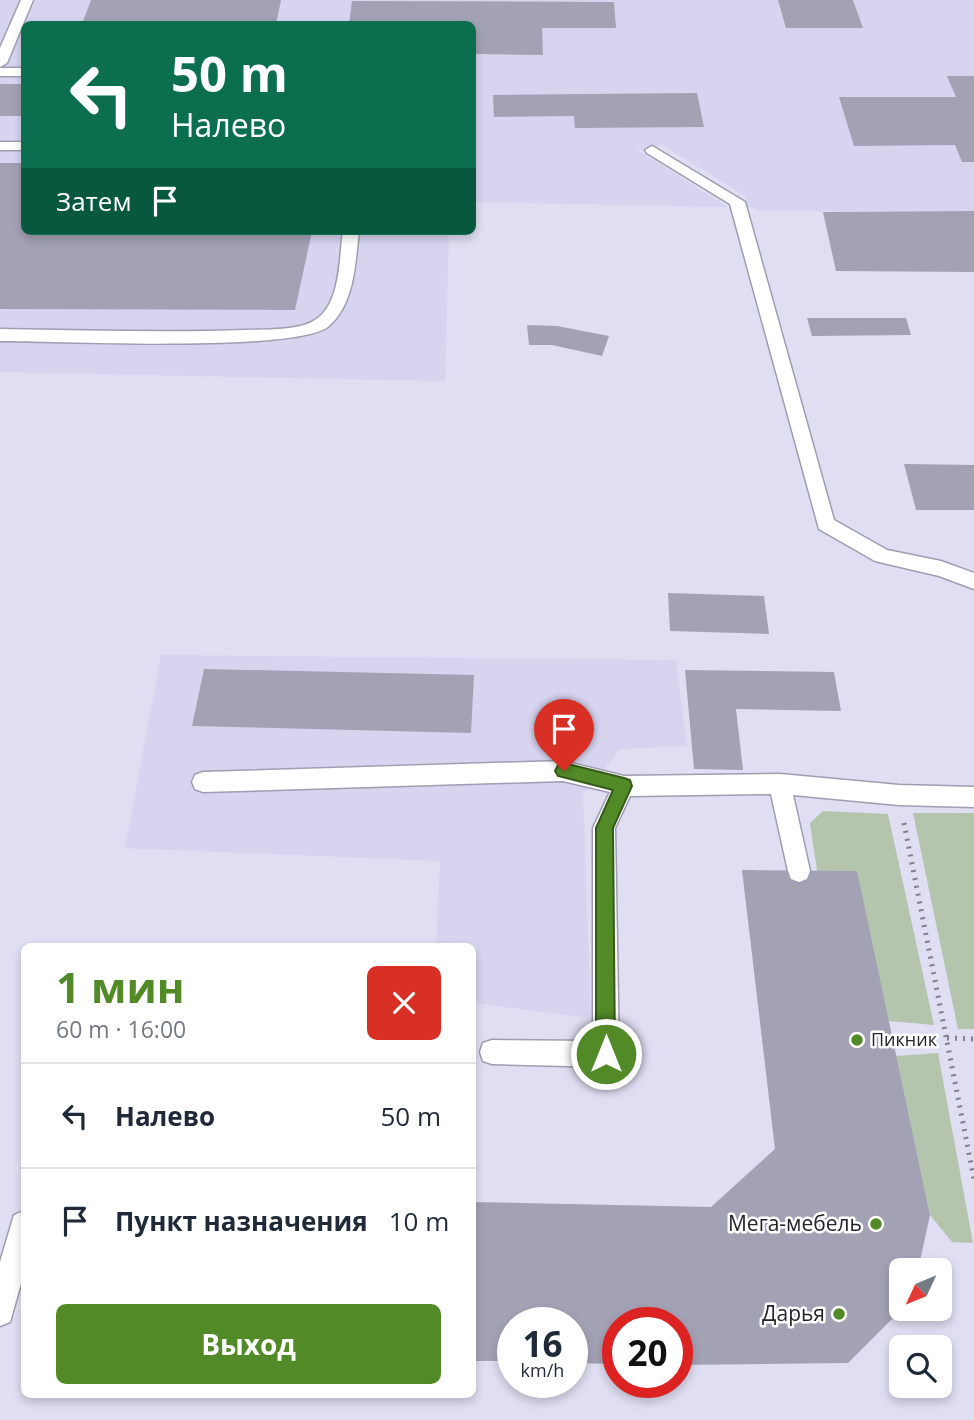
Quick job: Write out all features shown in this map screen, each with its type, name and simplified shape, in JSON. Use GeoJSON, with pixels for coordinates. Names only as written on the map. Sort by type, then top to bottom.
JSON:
{"type":"FeatureCollection","features":[{"type":"Feature","properties":{"kind":"lane"},"geometry":{"type":"LineString","coordinates":[[0,63],[27,0]]}},
{"type":"Feature","properties":{"kind":"lane"},"geometry":{"type":"LineString","coordinates":[[0,72],[21,72]]}},
{"type":"Feature","properties":{"kind":"lane"},"geometry":{"type":"LineString","coordinates":[[0,146],[21,146]]}},
{"type":"Feature","properties":{"kind":"lane"},"geometry":{"type":"LineString","coordinates":[[652,150],[737,202],[826,524],[882,556],[941,569],[974,581]]}},
{"type":"Feature","properties":{"kind":"lane"},"geometry":{"type":"LineString","coordinates":[[0,335],[270,335],[319,326],[338,306],[350,235]]}},
{"type":"Feature","properties":{"kind":"lane"},"geometry":{"type":"LineString","coordinates":[[203,782],[564,771],[624,786],[780,784],[899,795],[974,797]]}},
{"type":"Feature","properties":{"kind":"lane"},"geometry":{"type":"LineString","coordinates":[[780,784],[799,871]]}},
{"type":"Feature","properties":{"kind":"lane"},"geometry":{"type":"LineString","coordinates":[[492,1052],[606,1054],[604,828],[624,786]]}},
{"type":"Feature","properties":{"kind":"lane"},"geometry":{"type":"LineString","coordinates":[[0,1312],[21,1237]]}},
{"type":"Feature","properties":{"kind":"path"},"geometry":{"type":"LineString","coordinates":[[899,795],[974,1179]]}},
{"type":"Feature","properties":{"kind":"path"},"geometry":{"type":"LineString","coordinates":[[947,1038],[974,1039]]}},
{"type":"Feature","properties":{"kind":"shaded area"},"geometry":{"type":"Polygon","coordinates":[[[0,0],[974,0],[974,211],[761,211],[748,206],[745,196],[664,146],[636,149],[728,207],[476,202],[476,21],[21,21],[21,235],[449,235],[445,381],[0,372],[0,0]]]}},
{"type":"Feature","properties":{"kind":"shaded area"},"geometry":{"type":"Polygon","coordinates":[[[161,655],[676,660],[687,746],[620,749],[583,796],[591,1018],[476,1003],[476,943],[436,943],[440,861],[125,848],[161,655]]]}},
{"type":"Feature","properties":{"kind":"green space"},"geometry":{"type":"Polygon","coordinates":[[[823,811],[888,814],[934,1025],[889,1021],[817,871],[810,823],[823,811]]]}},
{"type":"Feature","properties":{"kind":"green space"},"geometry":{"type":"Polygon","coordinates":[[[913,813],[974,813],[974,1029],[958,1029],[913,813]]]}},
{"type":"Feature","properties":{"kind":"green space"},"geometry":{"type":"Polygon","coordinates":[[[938,1053],[973,1243],[952,1242],[930,1215],[896,1056],[938,1053]]]}},
{"type":"Feature","properties":{"kind":"building"},"geometry":{"type":"Polygon","coordinates":[[[91,0],[281,0],[277,21],[83,21],[91,0]]]}},
{"type":"Feature","properties":{"kind":"building"},"geometry":{"type":"Polygon","coordinates":[[[778,0],[853,0],[863,28],[786,28],[778,0]]]}},
{"type":"Feature","properties":{"kind":"building"},"geometry":{"type":"Polygon","coordinates":[[[352,1],[614,2],[616,28],[542,28],[543,55],[476,54],[476,21],[349,21],[352,1]]]}},
{"type":"Feature","properties":{"kind":"building"},"geometry":{"type":"Polygon","coordinates":[[[947,76],[974,76],[974,162],[962,162],[955,145],[854,146],[839,97],[956,97],[947,76]]]}},
{"type":"Feature","properties":{"kind":"building"},"geometry":{"type":"Polygon","coordinates":[[[0,84],[21,84],[21,116],[0,116],[0,84]]]}},
{"type":"Feature","properties":{"kind":"building"},"geometry":{"type":"Polygon","coordinates":[[[697,93],[704,127],[575,128],[574,116],[494,117],[493,95],[697,93]]]}},
{"type":"Feature","properties":{"kind":"building"},"geometry":{"type":"Polygon","coordinates":[[[0,163],[21,163],[21,235],[311,235],[295,310],[0,309],[0,163]]]}},
{"type":"Feature","properties":{"kind":"building"},"geometry":{"type":"Polygon","coordinates":[[[974,211],[974,272],[836,271],[823,212],[974,211]]]}},
{"type":"Feature","properties":{"kind":"building"},"geometry":{"type":"Polygon","coordinates":[[[807,318],[906,318],[911,335],[812,336],[807,318]]]}},
{"type":"Feature","properties":{"kind":"building"},"geometry":{"type":"Polygon","coordinates":[[[527,325],[557,326],[609,336],[602,356],[552,345],[529,345],[527,325]]]}},
{"type":"Feature","properties":{"kind":"building"},"geometry":{"type":"Polygon","coordinates":[[[904,464],[974,465],[974,510],[916,510],[904,464]]]}},
{"type":"Feature","properties":{"kind":"building"},"geometry":{"type":"Polygon","coordinates":[[[668,593],[764,596],[769,634],[670,631],[668,593]]]}},
{"type":"Feature","properties":{"kind":"building"},"geometry":{"type":"Polygon","coordinates":[[[204,669],[474,675],[471,733],[192,726],[204,669]]]}},
{"type":"Feature","properties":{"kind":"building"},"geometry":{"type":"Polygon","coordinates":[[[685,670],[834,672],[841,711],[736,709],[743,770],[694,769],[685,670]]]}},
{"type":"Feature","properties":{"kind":"building"},"geometry":{"type":"Polygon","coordinates":[[[742,870],[857,871],[930,1215],[921,1258],[889,1258],[890,1321],[848,1363],[693,1365],[693,1307],[602,1307],[602,1364],[588,1363],[588,1307],[497,1307],[497,1361],[476,1361],[476,1202],[711,1207],[775,1149],[742,870]]]}},
{"type":"Feature","properties":{"kind":"place","name":"Пикник"},"geometry":{"type":"Point","coordinates":[857,1040]}},
{"type":"Feature","properties":{"kind":"place","name":"Мега-мебель"},"geometry":{"type":"Point","coordinates":[876,1224]}},
{"type":"Feature","properties":{"kind":"place","name":"Дарья"},"geometry":{"type":"Point","coordinates":[839,1314]}},
{"type":"Feature","properties":{"kind":"route"},"geometry":{"type":"LineString","coordinates":[[564,771],[624,786],[604,828],[606,1054]]}}]}
